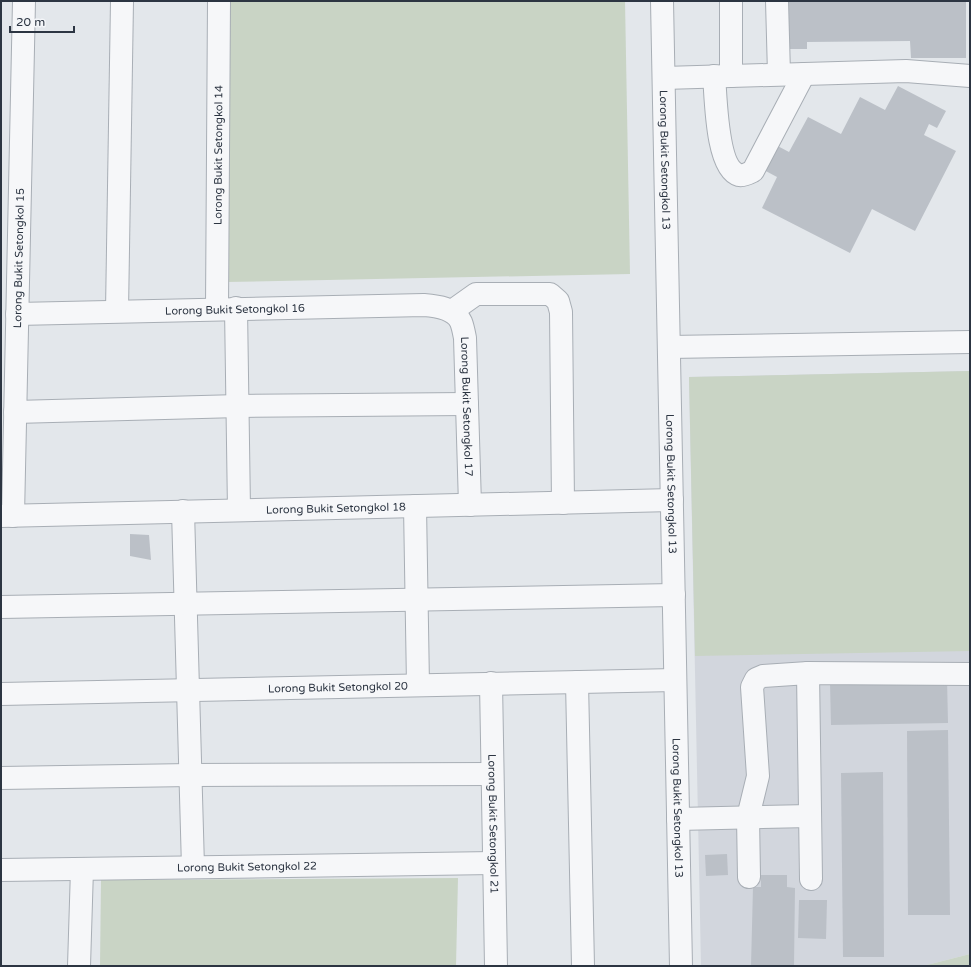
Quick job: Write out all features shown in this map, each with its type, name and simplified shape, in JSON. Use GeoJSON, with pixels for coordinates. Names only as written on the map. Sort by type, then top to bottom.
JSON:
{"type":"FeatureCollection","features":[{"type":"Feature","properties":{"kind":"street","name":"Lorong Bukit Setongkol 15"},"geometry":{"type":"LineString","coordinates":[[7,516],[15,412],[24,1]]}},
{"type":"Feature","properties":{"kind":"street"},"geometry":{"type":"LineString","coordinates":[[117,311],[122,1]]}},
{"type":"Feature","properties":{"kind":"street","name":"Lorong Bukit Setongkol 14"},"geometry":{"type":"LineString","coordinates":[[219,1],[227,308],[238,406],[239,510]]}},
{"type":"Feature","properties":{"kind":"street","name":"Lorong Bukit Setongkol 13"},"geometry":{"type":"LineString","coordinates":[[662,1],[681,966]]}},
{"type":"Feature","properties":{"kind":"street"},"geometry":{"type":"LineString","coordinates":[[731,1],[717,119],[722,150],[730,169],[738,175],[746,175],[753,171],[804,74]]}},
{"type":"Feature","properties":{"kind":"street"},"geometry":{"type":"LineString","coordinates":[[778,1],[779,74]]}},
{"type":"Feature","properties":{"kind":"street"},"geometry":{"type":"LineString","coordinates":[[664,78],[906,71],[970,76]]}},
{"type":"Feature","properties":{"kind":"street"},"geometry":{"type":"LineString","coordinates":[[452,311],[476,294],[550,294],[558,301],[561,312],[563,503]]}},
{"type":"Feature","properties":{"kind":"street","name":"Lorong Bukit Setongkol 16"},"geometry":{"type":"LineString","coordinates":[[17,314],[227,308],[424,305],[439,306],[452,311]]}},
{"type":"Feature","properties":{"kind":"street","name":"Lorong Bukit Setongkol 17"},"geometry":{"type":"LineString","coordinates":[[452,311],[461,321],[465,338],[470,505]]}},
{"type":"Feature","properties":{"kind":"street"},"geometry":{"type":"LineString","coordinates":[[669,347],[970,342]]}},
{"type":"Feature","properties":{"kind":"street"},"geometry":{"type":"LineString","coordinates":[[15,412],[238,406],[467,404]]}},
{"type":"Feature","properties":{"kind":"street","name":"Lorong Bukit Setongkol 18"},"geometry":{"type":"LineString","coordinates":[[7,516],[672,500]]}},
{"type":"Feature","properties":{"kind":"street"},"geometry":{"type":"LineString","coordinates":[[414,506],[418,685]]}},
{"type":"Feature","properties":{"kind":"street"},"geometry":{"type":"LineString","coordinates":[[183,511],[193,867]]}},
{"type":"Feature","properties":{"kind":"street"},"geometry":{"type":"LineString","coordinates":[[1,607],[674,595]]}},
{"type":"Feature","properties":{"kind":"street"},"geometry":{"type":"LineString","coordinates":[[808,673],[811,879]]}},
{"type":"Feature","properties":{"kind":"street"},"geometry":{"type":"LineString","coordinates":[[749,877],[748,817],[758,776],[752,687],[756,679],[764,676],[808,673],[970,674]]}},
{"type":"Feature","properties":{"kind":"street","name":"Lorong Bukit Setongkol 20"},"geometry":{"type":"LineString","coordinates":[[1,694],[675,680]]}},
{"type":"Feature","properties":{"kind":"street"},"geometry":{"type":"LineString","coordinates":[[577,682],[583,966]]}},
{"type":"Feature","properties":{"kind":"street","name":"Lorong Bukit Setongkol 21"},"geometry":{"type":"LineString","coordinates":[[491,683],[496,966]]}},
{"type":"Feature","properties":{"kind":"street"},"geometry":{"type":"LineString","coordinates":[[1,778],[190,775],[492,774]]}},
{"type":"Feature","properties":{"kind":"street"},"geometry":{"type":"LineString","coordinates":[[678,820],[810,816]]}},
{"type":"Feature","properties":{"kind":"street","name":"Lorong Bukit Setongkol 22"},"geometry":{"type":"LineString","coordinates":[[1,870],[494,863]]}},
{"type":"Feature","properties":{"kind":"street"},"geometry":{"type":"LineString","coordinates":[[79,966],[82,869]]}},
{"type":"Feature","properties":{"kind":"shaded area"},"geometry":{"type":"Polygon","coordinates":[[[970,371],[970,954],[923,966],[701,966],[689,377],[970,371]]]}},
{"type":"Feature","properties":{"kind":"green space"},"geometry":{"type":"Polygon","coordinates":[[[225,1],[625,1],[630,274],[225,282],[225,1]]]}},
{"type":"Feature","properties":{"kind":"green space"},"geometry":{"type":"Polygon","coordinates":[[[970,371],[970,651],[695,656],[689,377],[970,371]]]}},
{"type":"Feature","properties":{"kind":"green space"},"geometry":{"type":"Polygon","coordinates":[[[458,878],[456,966],[100,966],[101,880],[458,878]]]}},
{"type":"Feature","properties":{"kind":"green space"},"geometry":{"type":"Polygon","coordinates":[[[970,954],[970,966],[923,966],[970,954]]]}},
{"type":"Feature","properties":{"kind":"building"},"geometry":{"type":"Polygon","coordinates":[[[783,1],[966,1],[966,58],[911,58],[910,41],[807,42],[807,49],[784,49],[783,1]]]}},
{"type":"Feature","properties":{"kind":"building"},"geometry":{"type":"Polygon","coordinates":[[[898,86],[946,111],[937,128],[929,124],[924,135],[956,151],[915,231],[872,209],[850,253],[762,208],[777,177],[760,168],[772,143],[789,152],[808,117],[841,134],[860,97],[885,110],[898,86]]]}},
{"type":"Feature","properties":{"kind":"building"},"geometry":{"type":"Polygon","coordinates":[[[130,534],[149,535],[151,560],[130,556],[130,534]]]}},
{"type":"Feature","properties":{"kind":"building"},"geometry":{"type":"Polygon","coordinates":[[[947,679],[948,723],[831,725],[830,682],[947,679]]]}},
{"type":"Feature","properties":{"kind":"building"},"geometry":{"type":"Polygon","coordinates":[[[948,730],[950,915],[908,915],[907,731],[948,730]]]}},
{"type":"Feature","properties":{"kind":"building"},"geometry":{"type":"Polygon","coordinates":[[[883,772],[884,957],[843,957],[841,773],[883,772]]]}},
{"type":"Feature","properties":{"kind":"building"},"geometry":{"type":"Polygon","coordinates":[[[727,854],[728,875],[706,876],[705,855],[727,854]]]}},
{"type":"Feature","properties":{"kind":"building"},"geometry":{"type":"Polygon","coordinates":[[[761,875],[787,875],[787,887],[795,888],[794,966],[751,966],[753,887],[761,887],[761,875]]]}},
{"type":"Feature","properties":{"kind":"building"},"geometry":{"type":"Polygon","coordinates":[[[799,900],[827,900],[826,939],[798,938],[799,900]]]}}]}
